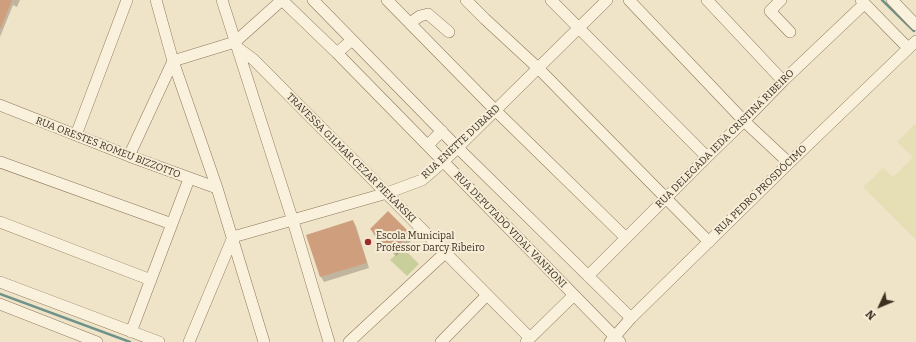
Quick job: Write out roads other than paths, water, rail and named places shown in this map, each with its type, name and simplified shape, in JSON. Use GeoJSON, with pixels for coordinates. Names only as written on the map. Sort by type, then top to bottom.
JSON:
{"type":"FeatureCollection","features":[{"type":"Feature","properties":{"kind":"street"},"geometry":{"type":"LineString","coordinates":[[76,135],[127,0]]}},
{"type":"Feature","properties":{"kind":"street"},"geometry":{"type":"LineString","coordinates":[[156,0],[173,61],[233,237],[264,342]]}},
{"type":"Feature","properties":{"kind":"street"},"geometry":{"type":"LineString","coordinates":[[222,0],[329,342]]}},
{"type":"Feature","properties":{"kind":"street"},"geometry":{"type":"LineString","coordinates":[[173,61],[236,45],[282,0]]}},
{"type":"Feature","properties":{"kind":"street","name":"RUA DEPUTADO VIDAL VANHONI"},"geometry":{"type":"LineString","coordinates":[[282,0],[444,161],[574,295],[615,340]]}},
{"type":"Feature","properties":{"kind":"street","name":"RUA DEPUTADO VIDAL VANHONI"},"geometry":{"type":"LineString","coordinates":[[313,0],[457,147],[631,318]]}},
{"type":"Feature","properties":{"kind":"street"},"geometry":{"type":"LineString","coordinates":[[388,0],[495,110],[626,238]]}},
{"type":"Feature","properties":{"kind":"street"},"geometry":{"type":"LineString","coordinates":[[466,0],[538,68],[709,242]]}},
{"type":"Feature","properties":{"kind":"street"},"geometry":{"type":"LineString","coordinates":[[551,0],[707,156]]}},
{"type":"Feature","properties":{"kind":"street","name":"RUA ENETTE DUBARD"},"geometry":{"type":"LineString","coordinates":[[233,237],[387,193],[422,180],[444,161],[607,0]]}},
{"type":"Feature","properties":{"kind":"street"},"geometry":{"type":"LineString","coordinates":[[629,0],[744,121],[789,163]]}},
{"type":"Feature","properties":{"kind":"street"},"geometry":{"type":"LineString","coordinates":[[707,0],[783,81]]}},
{"type":"Feature","properties":{"kind":"street"},"geometry":{"type":"LineString","coordinates":[[781,0],[770,11],[790,32]]}},
{"type":"Feature","properties":{"kind":"street"},"geometry":{"type":"LineString","coordinates":[[892,0],[916,24]]}},
{"type":"Feature","properties":{"kind":"street"},"geometry":{"type":"LineString","coordinates":[[862,2],[912,45]]}},
{"type":"Feature","properties":{"kind":"street","name":"RUA DELEGADA IEDA CRISTINA RIBEIRO"},"geometry":{"type":"LineString","coordinates":[[588,276],[862,2]]}},
{"type":"Feature","properties":{"kind":"street"},"geometry":{"type":"LineString","coordinates":[[410,23],[420,16],[428,14],[449,32]]}},
{"type":"Feature","properties":{"kind":"street"},"geometry":{"type":"LineString","coordinates":[[337,53],[352,40]]}},
{"type":"Feature","properties":{"kind":"street","name":"TRAVESSA GILMAR CEZAR PIEKARSKI"},"geometry":{"type":"LineString","coordinates":[[236,45],[253,59],[446,252],[528,340]]}},
{"type":"Feature","properties":{"kind":"street","name":"RUA PEDRO PROSDÓCIMO"},"geometry":{"type":"LineString","coordinates":[[615,340],[631,318],[912,45]]}},
{"type":"Feature","properties":{"kind":"street"},"geometry":{"type":"LineString","coordinates":[[129,156],[173,61]]}},
{"type":"Feature","properties":{"kind":"street","name":"RUA ORESTES ROMEU BIZZOTTO"},"geometry":{"type":"LineString","coordinates":[[0,106],[189,179],[217,188]]}},
{"type":"Feature","properties":{"kind":"street"},"geometry":{"type":"LineString","coordinates":[[428,145],[442,131]]}},
{"type":"Feature","properties":{"kind":"street"},"geometry":{"type":"LineString","coordinates":[[0,162],[172,224]]}},
{"type":"Feature","properties":{"kind":"street"},"geometry":{"type":"LineString","coordinates":[[131,332],[189,179]]}},
{"type":"Feature","properties":{"kind":"street"},"geometry":{"type":"LineString","coordinates":[[0,222],[150,280]]}},
{"type":"Feature","properties":{"kind":"street"},"geometry":{"type":"LineString","coordinates":[[189,342],[233,237]]}},
{"type":"Feature","properties":{"kind":"street"},"geometry":{"type":"LineString","coordinates":[[349,342],[446,252]]}},
{"type":"Feature","properties":{"kind":"street"},"geometry":{"type":"LineString","coordinates":[[0,282],[159,342]]}},
{"type":"Feature","properties":{"kind":"street"},"geometry":{"type":"LineString","coordinates":[[441,342],[487,295]]}},
{"type":"Feature","properties":{"kind":"street"},"geometry":{"type":"LineString","coordinates":[[528,340],[574,295]]}},
{"type":"Feature","properties":{"kind":"street"},"geometry":{"type":"LineString","coordinates":[[0,304],[97,342]]}},
{"type":"Feature","properties":{"kind":"waterway"},"geometry":{"type":"LineString","coordinates":[[882,0],[914,31]]}},
{"type":"Feature","properties":{"kind":"waterway"},"geometry":{"type":"LineString","coordinates":[[0,294],[130,342]]}},
{"type":"Feature","properties":{"kind":"place","name":"Escola Municipal Professor Darcy Ribeiro"},"geometry":{"type":"Point","coordinates":[368,242]}}]}
